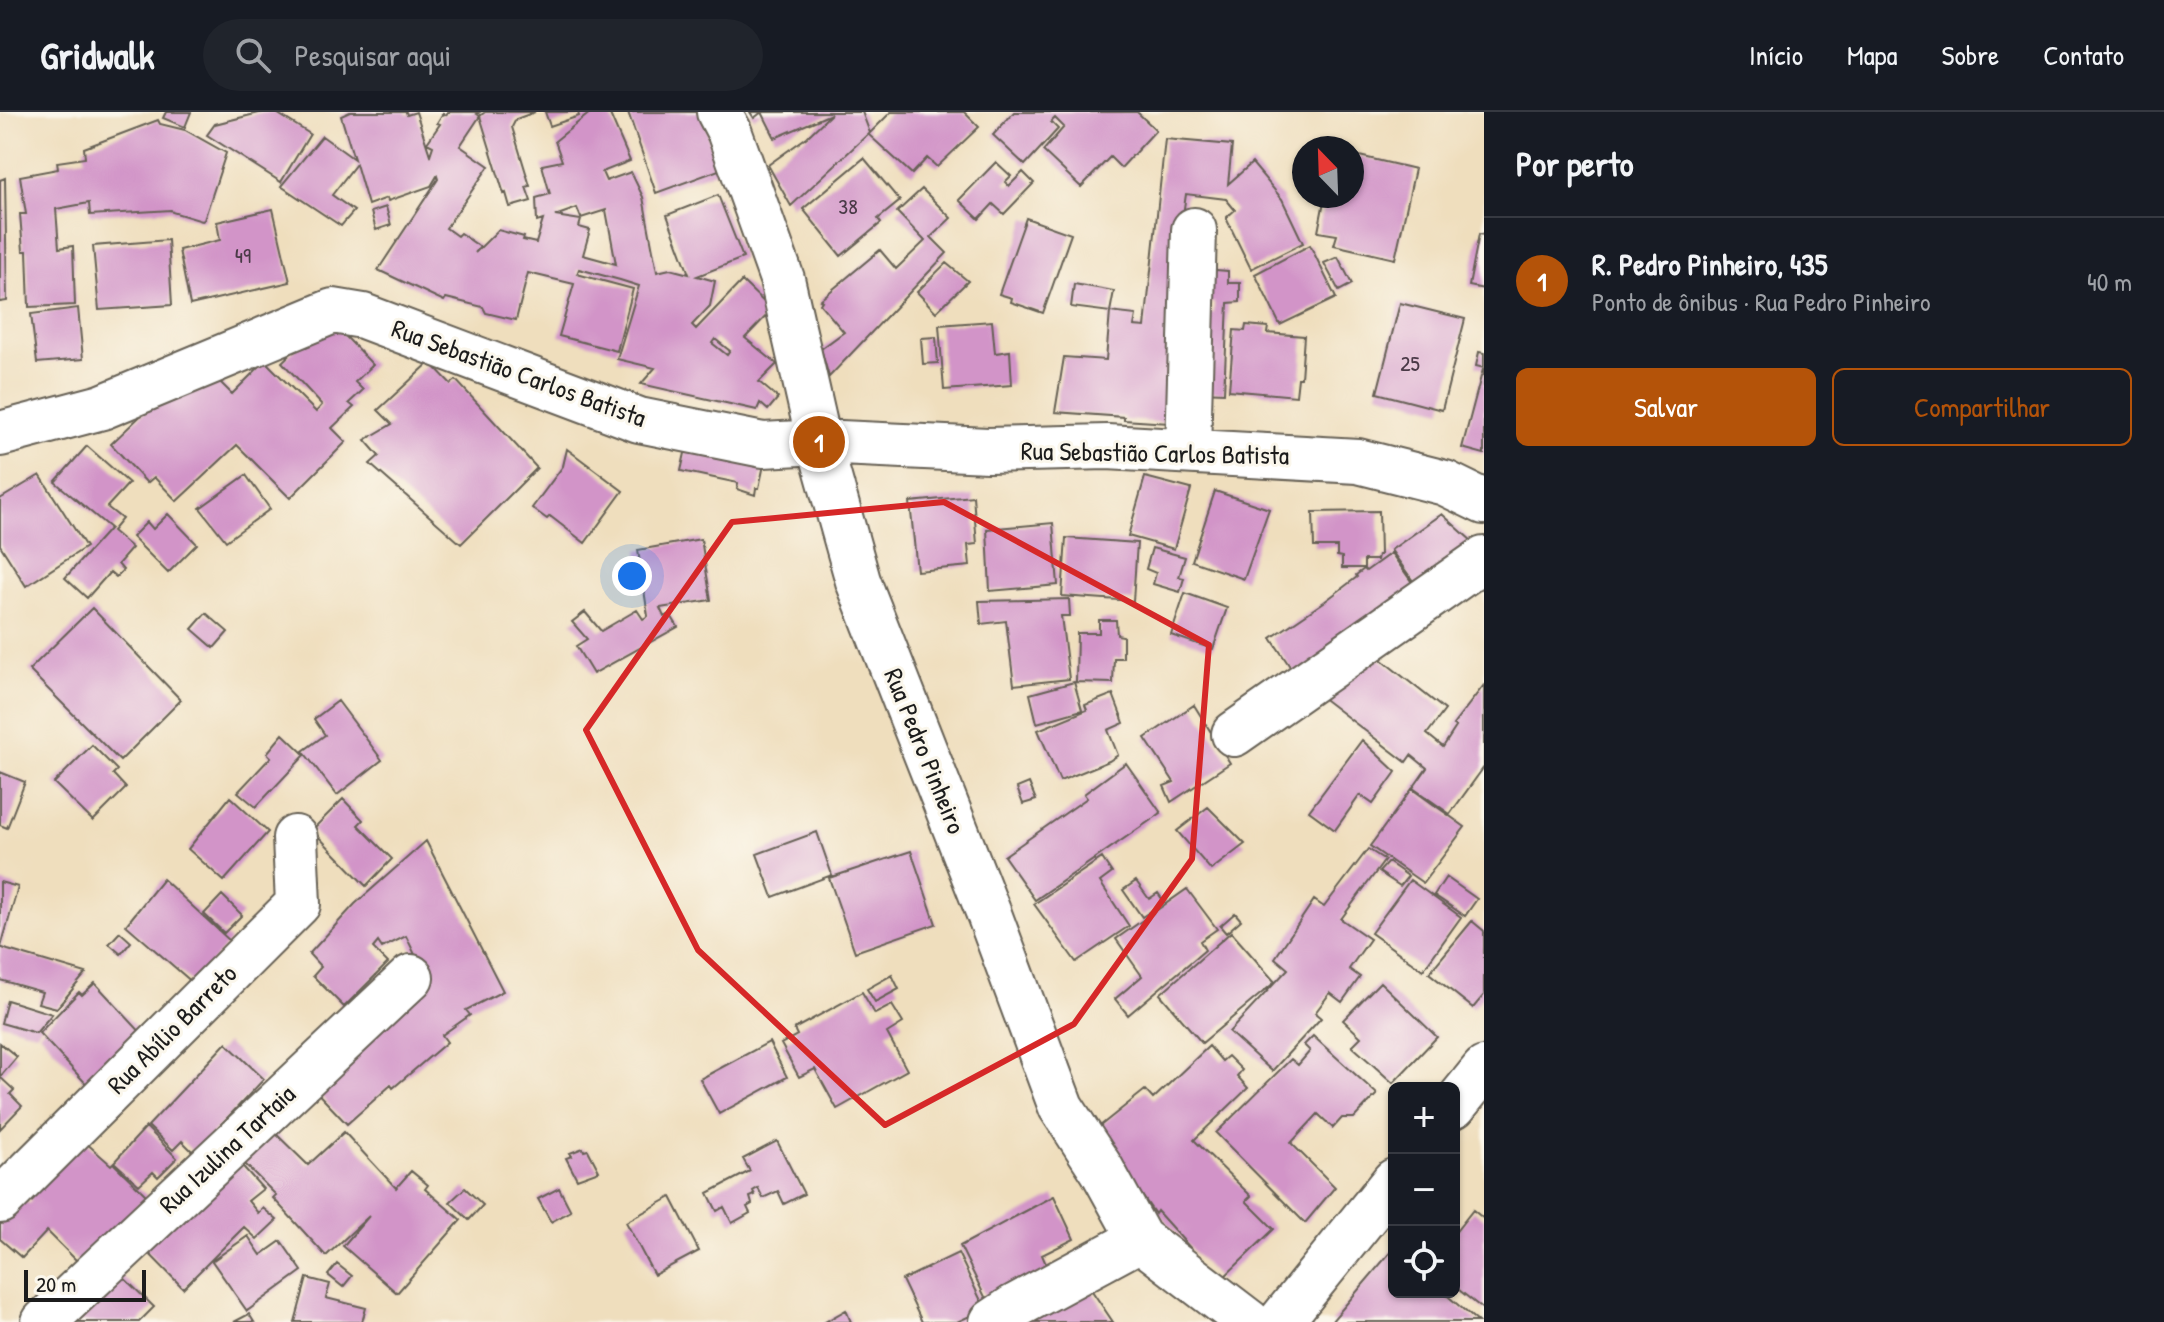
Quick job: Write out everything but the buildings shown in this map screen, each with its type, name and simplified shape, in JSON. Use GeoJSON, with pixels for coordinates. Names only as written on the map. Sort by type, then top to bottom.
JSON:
{"type":"FeatureCollection","features":[{"type":"Feature","properties":{"kind":"street","name":"Rua Pedro Pinheiro"},"geometry":{"type":"LineString","coordinates":[[719,112],[729,131],[782,279],[819,442],[858,581],[984,900],[1061,1107],[1102,1170],[1140,1239],[1249,1322]]}},
{"type":"Feature","properties":{"kind":"street"},"geometry":{"type":"LineString","coordinates":[[1188,451],[1194,230]]}},
{"type":"Feature","properties":{"kind":"street","name":"Rua Sebastião Carlos Batista"},"geometry":{"type":"LineString","coordinates":[[0,434],[102,407],[333,311],[363,316],[639,420],[763,445],[819,442],[988,450],[1107,447],[1358,461],[1445,483],[1484,502]]}},
{"type":"Feature","properties":{"kind":"street"},"geometry":{"type":"LineString","coordinates":[[1234,734],[1484,559]]}},
{"type":"Feature","properties":{"kind":"street","name":"Rua Abílio Barreto"},"geometry":{"type":"LineString","coordinates":[[0,1201],[298,904],[295,838]]}},
{"type":"Feature","properties":{"kind":"street","name":"Rua Izulina Tartaia"},"geometry":{"type":"LineString","coordinates":[[44,1322],[411,977]]}},
{"type":"Feature","properties":{"kind":"street"},"geometry":{"type":"LineString","coordinates":[[1460,1099],[1484,1069]]}},
{"type":"Feature","properties":{"kind":"street"},"geometry":{"type":"LineString","coordinates":[[1280,1322],[1388,1188]]}},
{"type":"Feature","properties":{"kind":"street"},"geometry":{"type":"LineString","coordinates":[[992,1322],[1140,1239]]}},
{"type":"Feature","properties":{"kind":"highlighted area"},"geometry":{"type":"Polygon","coordinates":[[[944,502],[1209,645],[1192,859],[1074,1024],[885,1125],[698,950],[586,730],[732,522],[944,502]]]}},
{"type":"Feature","properties":{"kind":"place","name":"R. Pedro Pinheiro, 435"},"geometry":{"type":"Point","coordinates":[819,442]}}]}
